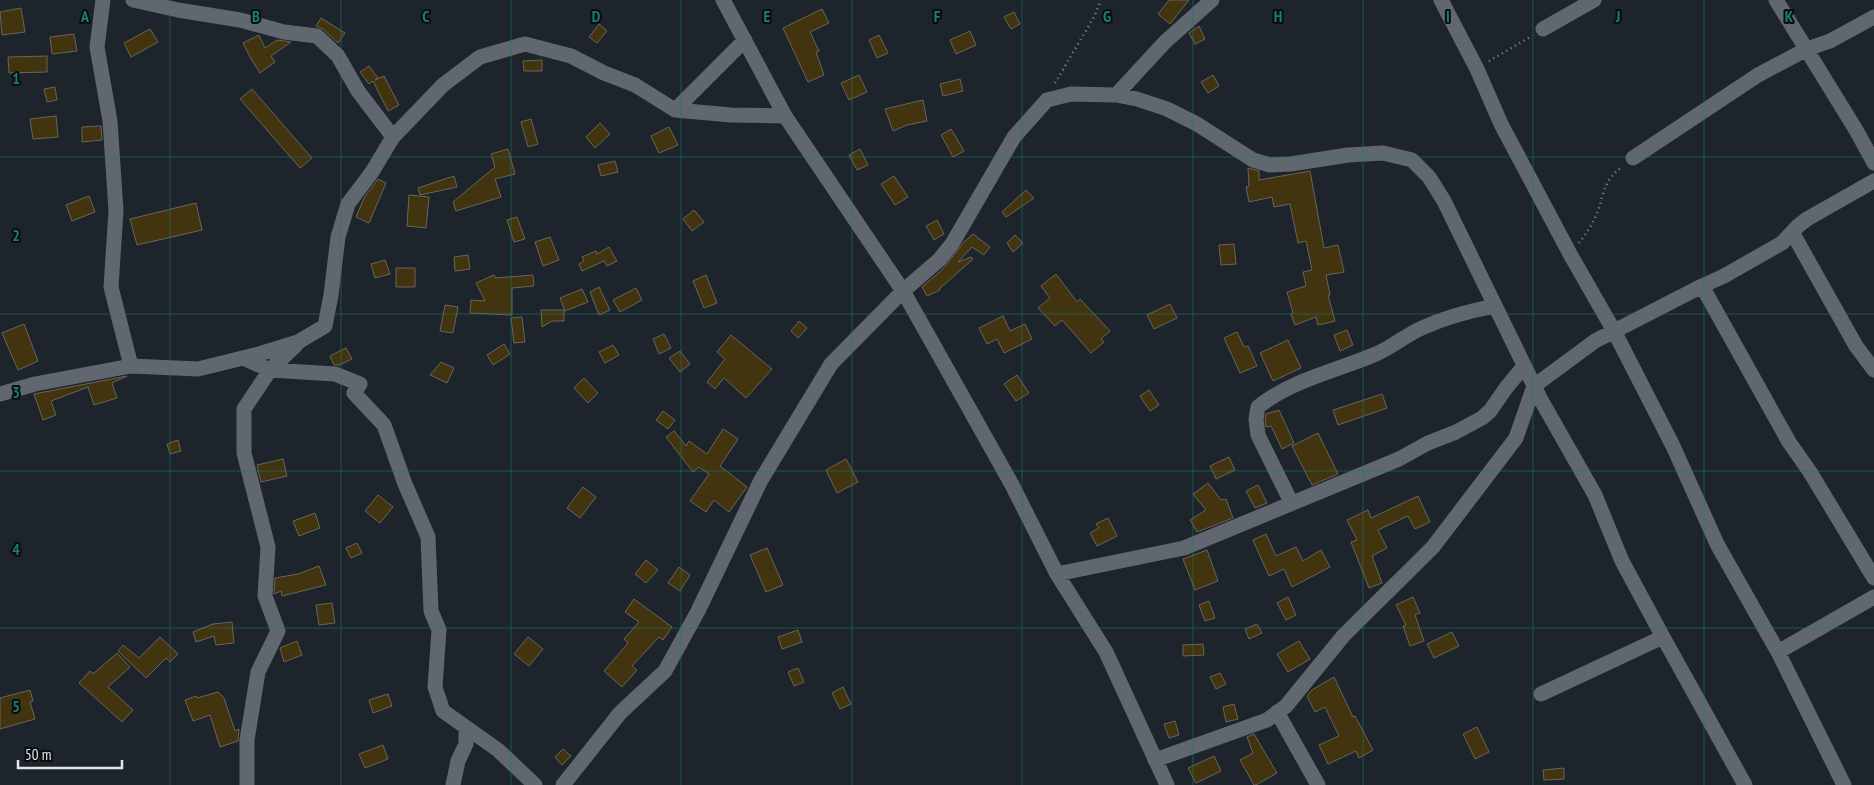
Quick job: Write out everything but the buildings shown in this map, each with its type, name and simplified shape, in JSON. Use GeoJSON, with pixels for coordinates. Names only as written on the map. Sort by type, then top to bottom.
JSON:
{"type":"FeatureCollection","features":[{"type":"Feature","properties":{"kind":"street"},"geometry":{"type":"LineString","coordinates":[[103,0],[97,47],[110,121],[116,211],[111,287],[130,366]]}},
{"type":"Feature","properties":{"kind":"street"},"geometry":{"type":"LineString","coordinates":[[133,0],[178,10],[240,20],[284,32],[317,36],[338,56],[358,91],[393,137]]}},
{"type":"Feature","properties":{"kind":"street"},"geometry":{"type":"LineString","coordinates":[[723,0],[785,116],[903,291],[1011,483],[1057,574],[1106,652],[1167,785]]}},
{"type":"Feature","properties":{"kind":"street"},"geometry":{"type":"LineString","coordinates":[[1116,95],[1165,42],[1212,0]]}},
{"type":"Feature","properties":{"kind":"street"},"geometry":{"type":"LineString","coordinates":[[1441,0],[1478,69],[1501,124],[1570,254],[1614,331],[1673,446],[1717,544],[1778,652],[1844,785]]}},
{"type":"Feature","properties":{"kind":"street"},"geometry":{"type":"LineString","coordinates":[[1543,29],[1594,0]]}},
{"type":"Feature","properties":{"kind":"street"},"geometry":{"type":"LineString","coordinates":[[1776,0],[1856,130],[1874,163]]}},
{"type":"Feature","properties":{"kind":"street"},"geometry":{"type":"LineString","coordinates":[[1633,158],[1758,76],[1806,49],[1830,41],[1874,17]]}},
{"type":"Feature","properties":{"kind":"street"},"geometry":{"type":"LineString","coordinates":[[675,110],[745,40]]}},
{"type":"Feature","properties":{"kind":"street"},"geometry":{"type":"LineString","coordinates":[[247,785],[247,740],[258,672],[278,631],[265,596],[268,547],[244,453],[244,409],[270,370],[298,342],[324,326],[331,295],[338,237],[348,204],[372,172],[393,137],[443,85],[480,57],[525,44],[571,56],[604,73],[635,85],[675,110],[785,116]]}},
{"type":"Feature","properties":{"kind":"street"},"geometry":{"type":"LineString","coordinates":[[563,785],[620,713],[665,671],[698,612],[761,480],[831,364],[903,291],[939,260],[952,244],[1014,137],[1047,100],[1071,94],[1116,95],[1167,109],[1197,124],[1253,160],[1270,165],[1290,164],[1348,155],[1383,153],[1412,160],[1429,177],[1444,202],[1534,386],[1595,495],[1622,560],[1745,785]]}},
{"type":"Feature","properties":{"kind":"street"},"geometry":{"type":"LineString","coordinates":[[1155,760],[1267,720],[1286,706],[1344,635],[1433,548],[1516,438],[1534,386],[1595,340],[1724,276],[1782,243],[1807,219],[1874,181]]}},
{"type":"Feature","properties":{"kind":"street"},"geometry":{"type":"LineString","coordinates":[[1792,232],[1856,346],[1874,370]]}},
{"type":"Feature","properties":{"kind":"street"},"geometry":{"type":"LineString","coordinates":[[1702,286],[1789,442],[1810,472],[1874,578]]}},
{"type":"Feature","properties":{"kind":"street"},"geometry":{"type":"LineString","coordinates":[[1291,502],[1258,435],[1256,419],[1258,407],[1270,398],[1321,374],[1384,351],[1421,328],[1459,313],[1495,306]]}},
{"type":"Feature","properties":{"kind":"street"},"geometry":{"type":"LineString","coordinates":[[0,394],[36,384],[130,366],[198,369],[298,342]]}},
{"type":"Feature","properties":{"kind":"street"},"geometry":{"type":"LineString","coordinates":[[243,358],[270,370],[334,374],[360,384],[354,393],[384,424],[405,484],[428,537],[431,610],[439,630],[436,687],[443,711],[498,750],[534,785]]}},
{"type":"Feature","properties":{"kind":"street"},"geometry":{"type":"LineString","coordinates":[[1057,574],[1184,548],[1271,513],[1291,502],[1341,484],[1428,443],[1456,432],[1482,418],[1490,411],[1524,366]]}},
{"type":"Feature","properties":{"kind":"street"},"geometry":{"type":"LineString","coordinates":[[1778,652],[1874,598]]}},
{"type":"Feature","properties":{"kind":"street"},"geometry":{"type":"LineString","coordinates":[[1541,694],[1663,637]]}},
{"type":"Feature","properties":{"kind":"street"},"geometry":{"type":"LineString","coordinates":[[1277,712],[1318,785]]}},
{"type":"Feature","properties":{"kind":"street"},"geometry":{"type":"LineString","coordinates":[[453,785],[458,761],[466,744],[466,728]]}},
{"type":"Feature","properties":{"kind":"path"},"geometry":{"type":"LineString","coordinates":[[1047,100],[1101,0]]}},
{"type":"Feature","properties":{"kind":"path"},"geometry":{"type":"LineString","coordinates":[[1478,69],[1543,29]]}},
{"type":"Feature","properties":{"kind":"path"},"geometry":{"type":"LineString","coordinates":[[1570,254],[1585,235],[1598,210],[1604,187],[1611,176],[1633,158]]}}]}
